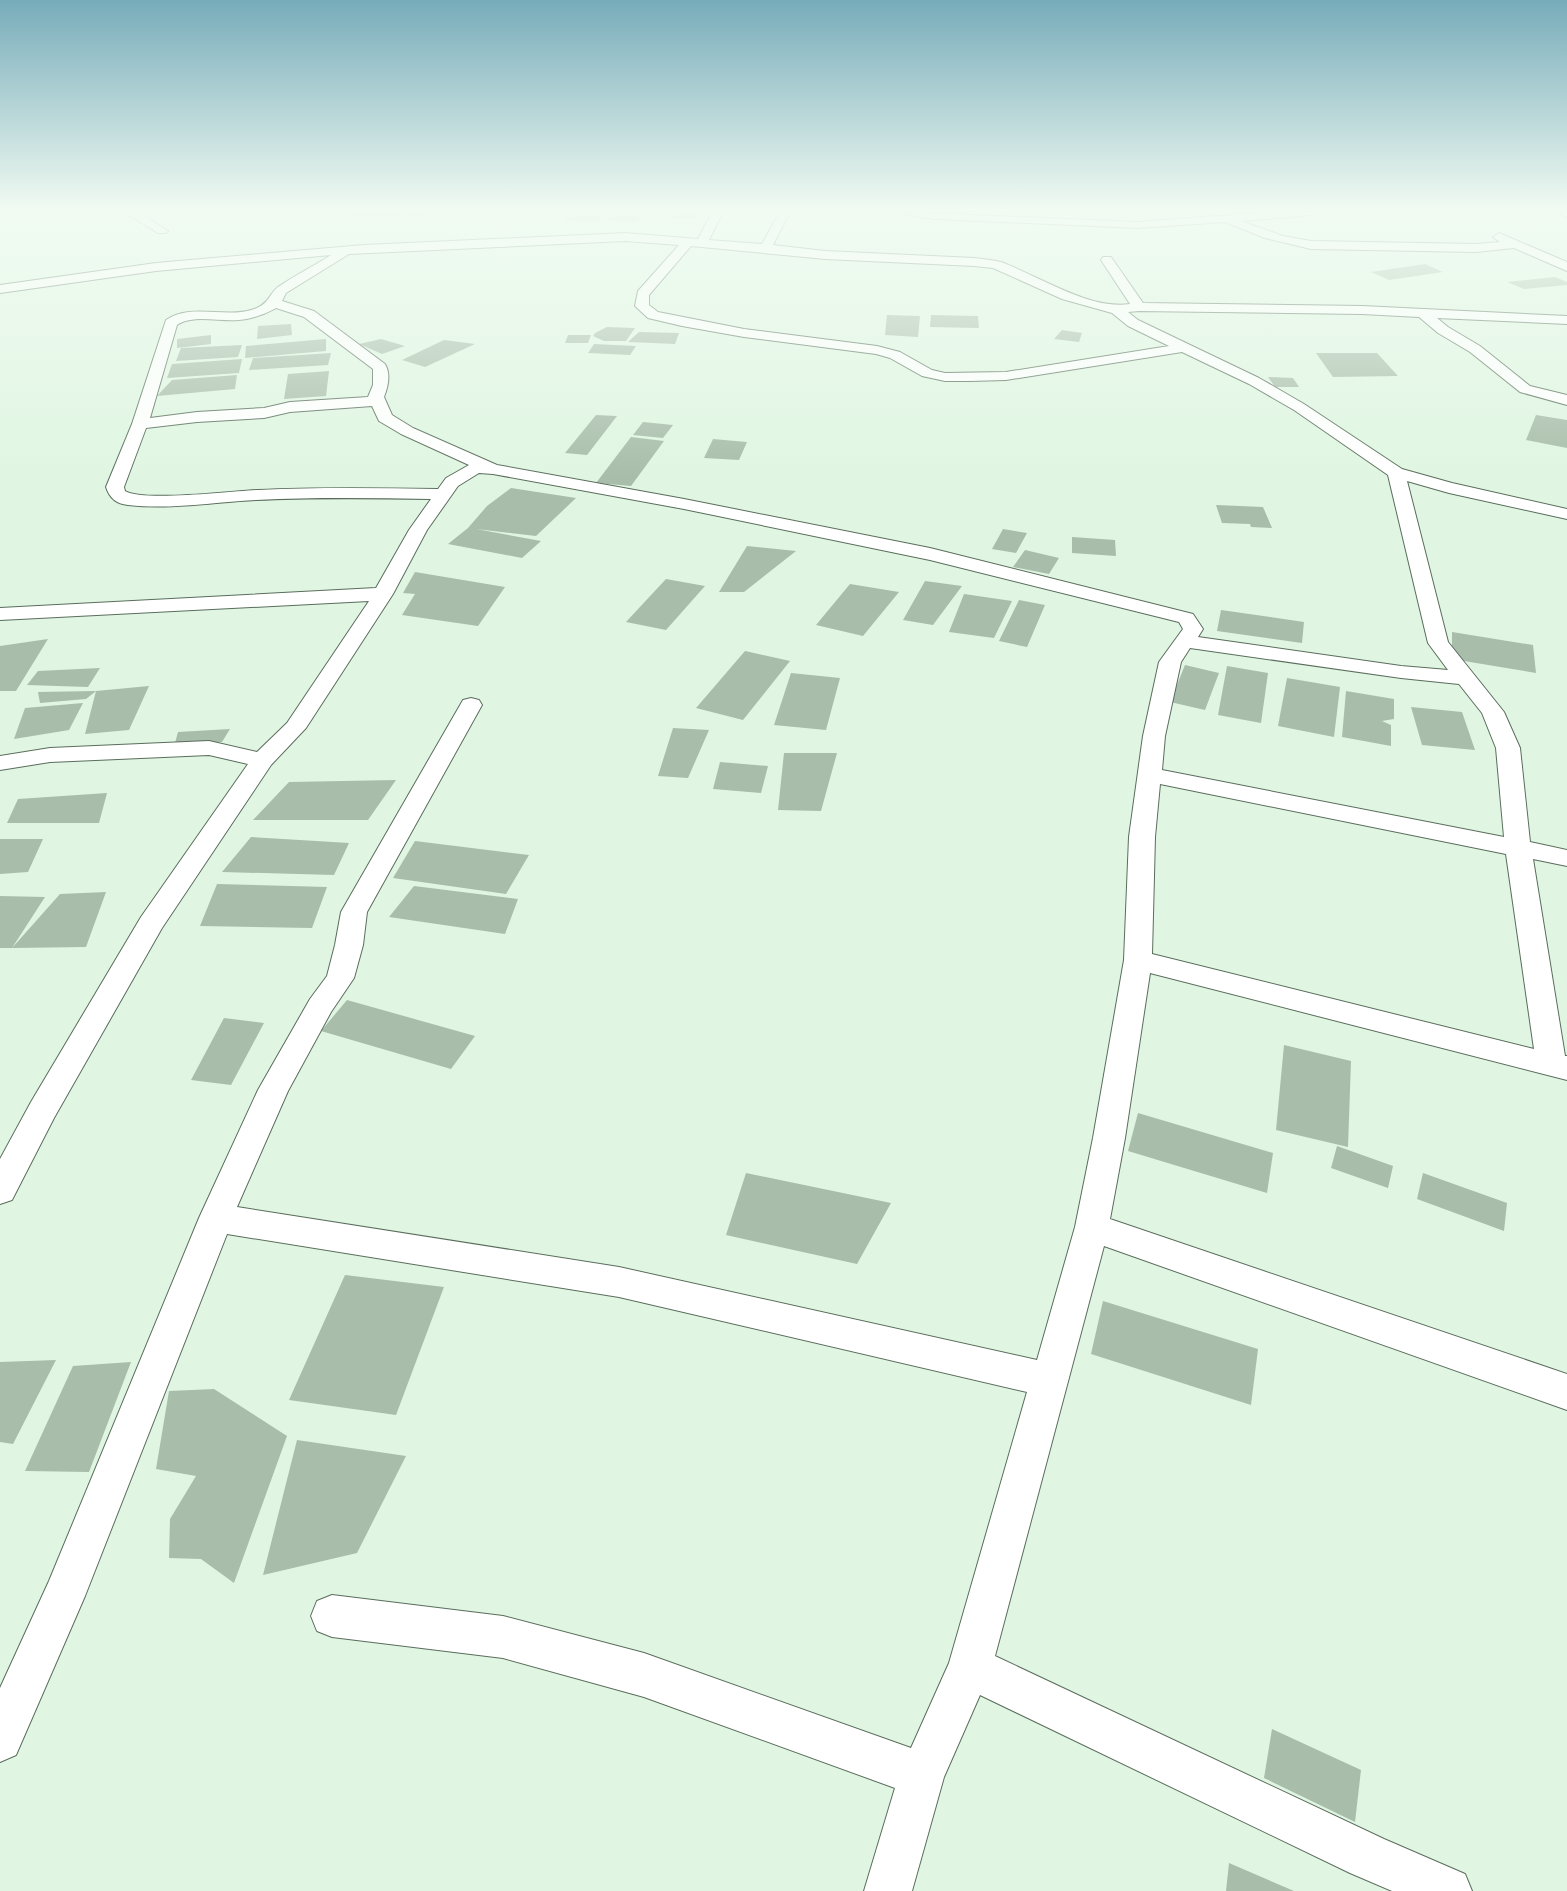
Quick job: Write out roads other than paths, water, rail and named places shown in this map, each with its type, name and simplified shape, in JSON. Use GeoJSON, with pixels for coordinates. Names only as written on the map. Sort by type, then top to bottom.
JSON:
{"type":"FeatureCollection","features":[{"type":"Feature","properties":{"kind":"street"},"geometry":{"type":"LineString","coordinates":[[642,300],[642,306],[653,314],[682,322],[744,333],[877,350],[895,355],[927,373],[945,377],[1006,376],[1186,347]]}},
{"type":"Feature","properties":{"kind":"street"},"geometry":{"type":"LineString","coordinates":[[1082,300],[1117,310],[1139,307],[1362,310],[1567,320]]}},
{"type":"Feature","properties":{"kind":"street"},"geometry":{"type":"LineString","coordinates":[[1134,300],[1139,307]]}},
{"type":"Feature","properties":{"kind":"street"},"geometry":{"type":"LineString","coordinates":[[445,494],[355,493],[128,500],[117,494],[115,487],[140,424],[171,323],[178,318],[188,316],[240,316],[253,314],[274,302],[310,314],[380,367],[381,385],[376,397],[385,418],[407,431],[493,469]]}},
{"type":"Feature","properties":{"kind":"street"},"geometry":{"type":"LineString","coordinates":[[1117,310],[1133,323],[1254,381],[1299,407],[1396,474],[1449,488],[1567,514]]}},
{"type":"Feature","properties":{"kind":"street"},"geometry":{"type":"LineString","coordinates":[[1424,314],[1443,330],[1475,349],[1525,389],[1567,400]]}},
{"type":"Feature","properties":{"kind":"street"},"geometry":{"type":"LineString","coordinates":[[140,424],[197,417],[264,413],[290,407],[320,404],[377,401]]}},
{"type":"Feature","properties":{"kind":"street"},"geometry":{"type":"LineString","coordinates":[[0,1190],[42,1112],[151,924],[262,760],[295,728],[383,594],[418,530],[452,482],[476,468],[493,469],[684,504],[930,554],[1186,618],[1193,629],[1170,662],[1154,736],[1142,837],[1138,960],[1092,1227],[970,1667],[922,1775],[888,1891]]}},
{"type":"Feature","properties":{"kind":"street"},"geometry":{"type":"LineString","coordinates":[[1138,960],[1559,1067],[1518,848],[1508,748],[1493,712],[1438,643],[1396,474]]}},
{"type":"Feature","properties":{"kind":"street"},"geometry":{"type":"LineString","coordinates":[[0,614],[383,594]]}},
{"type":"Feature","properties":{"kind":"street"},"geometry":{"type":"LineString","coordinates":[[1185,641],[1402,672],[1467,678]]}},
{"type":"Feature","properties":{"kind":"street"},"geometry":{"type":"LineString","coordinates":[[0,1739],[64,1596],[216,1218],[273,1090],[320,1006],[340,978],[349,945],[354,912],[471,705]]}},
{"type":"Feature","properties":{"kind":"street"},"geometry":{"type":"LineString","coordinates":[[0,763],[50,755],[208,748],[262,760]]}},
{"type":"Feature","properties":{"kind":"street"},"geometry":{"type":"LineString","coordinates":[[1150,775],[1567,858]]}},
{"type":"Feature","properties":{"kind":"street"},"geometry":{"type":"LineString","coordinates":[[216,1218],[619,1282],[1049,1380]]}},
{"type":"Feature","properties":{"kind":"street"},"geometry":{"type":"LineString","coordinates":[[1092,1227],[1567,1392]]}},
{"type":"Feature","properties":{"kind":"street"},"geometry":{"type":"LineString","coordinates":[[332,1616],[503,1637],[644,1674],[922,1775]]}},
{"type":"Feature","properties":{"kind":"street"},"geometry":{"type":"LineString","coordinates":[[970,1667],[1367,1856],[1448,1891]]}}]}
